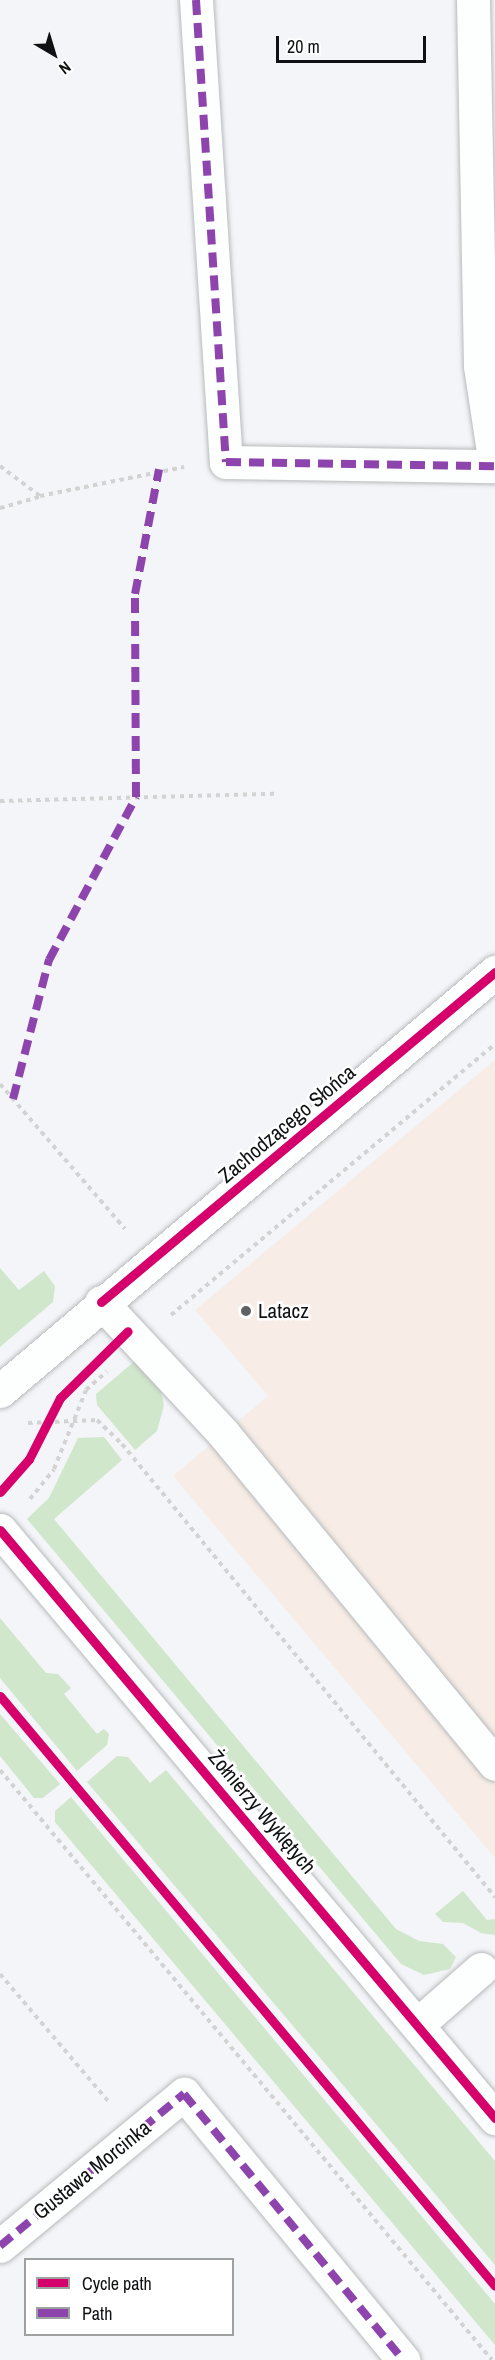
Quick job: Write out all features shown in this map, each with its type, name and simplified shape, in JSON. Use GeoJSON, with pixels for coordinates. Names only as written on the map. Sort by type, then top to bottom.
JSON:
{"type":"FeatureCollection","features":[{"type":"Feature","properties":{"kind":"street"},"geometry":{"type":"LineString","coordinates":[[196,0],[226,462],[495,466],[480,366],[472,0]]}},
{"type":"Feature","properties":{"kind":"street","name":"Zachodzącego Słońca"},"geometry":{"type":"LineString","coordinates":[[0,1391],[101,1302],[495,972]]}},
{"type":"Feature","properties":{"kind":"street"},"geometry":{"type":"LineString","coordinates":[[101,1302],[187,1392],[495,1764]]}},
{"type":"Feature","properties":{"kind":"street","name":"Żołnierzy Wyklętych"},"geometry":{"type":"LineString","coordinates":[[0,1530],[495,2118]]}},
{"type":"Feature","properties":{"kind":"street"},"geometry":{"type":"LineString","coordinates":[[417,2025],[481,1970]]}},
{"type":"Feature","properties":{"kind":"street","name":"Gustawa Morcinka"},"geometry":{"type":"LineString","coordinates":[[0,2246],[184,2094],[403,2360]]}},
{"type":"Feature","properties":{"kind":"path"},"geometry":{"type":"LineString","coordinates":[[0,508],[40,496],[159,469],[226,462]]}},
{"type":"Feature","properties":{"kind":"path"},"geometry":{"type":"LineString","coordinates":[[0,466],[40,496]]}},
{"type":"Feature","properties":{"kind":"path"},"geometry":{"type":"LineString","coordinates":[[0,801],[274,794]]}},
{"type":"Feature","properties":{"kind":"path"},"geometry":{"type":"LineString","coordinates":[[27,1501],[54,1469],[86,1390],[139,1341],[495,1044]]}},
{"type":"Feature","properties":{"kind":"path"},"geometry":{"type":"LineString","coordinates":[[0,1084],[153,1260]]}},
{"type":"Feature","properties":{"kind":"path"},"geometry":{"type":"LineString","coordinates":[[44,1428],[55,1406]]}},
{"type":"Feature","properties":{"kind":"path"},"geometry":{"type":"LineString","coordinates":[[24,1421],[44,1428],[98,1420],[122,1444],[495,1897]]}},
{"type":"Feature","properties":{"kind":"path"},"geometry":{"type":"LineString","coordinates":[[0,1770],[492,2360]]}},
{"type":"Feature","properties":{"kind":"path"},"geometry":{"type":"LineString","coordinates":[[0,1974],[136,2134]]}},
{"type":"Feature","properties":{"kind":"shaded area"},"geometry":{"type":"Polygon","coordinates":[[[495,1060],[495,1858],[173,1476],[268,1396],[195,1310],[495,1060]]]}},
{"type":"Feature","properties":{"kind":"green space"},"geometry":{"type":"Polygon","coordinates":[[[0,1268],[19,1290],[44,1271],[55,1286],[53,1302],[0,1347],[0,1268]]]}},
{"type":"Feature","properties":{"kind":"green space"},"geometry":{"type":"Polygon","coordinates":[[[136,1360],[161,1392],[164,1405],[157,1431],[135,1450],[97,1405],[96,1394],[136,1360]]]}},
{"type":"Feature","properties":{"kind":"green space"},"geometry":{"type":"Polygon","coordinates":[[[104,1437],[122,1460],[54,1519],[396,1929],[419,1941],[443,1944],[456,1957],[450,1969],[424,1975],[401,1964],[27,1519],[49,1498],[78,1438],[104,1437]]]}},
{"type":"Feature","properties":{"kind":"green space"},"geometry":{"type":"Polygon","coordinates":[[[0,1618],[46,1673],[58,1674],[71,1688],[64,1694],[97,1734],[104,1729],[109,1734],[107,1745],[77,1771],[0,1678],[0,1618]]]}},
{"type":"Feature","properties":{"kind":"green space"},"geometry":{"type":"Polygon","coordinates":[[[0,1714],[60,1784],[43,1798],[34,1798],[0,1756],[0,1714]]]}},
{"type":"Feature","properties":{"kind":"green space"},"geometry":{"type":"Polygon","coordinates":[[[117,1756],[128,1757],[150,1783],[166,1770],[495,2161],[495,2265],[87,1782],[117,1756]]]}},
{"type":"Feature","properties":{"kind":"green space"},"geometry":{"type":"Polygon","coordinates":[[[71,1797],[495,2304],[495,2345],[55,1822],[55,1811],[71,1797]]]}},
{"type":"Feature","properties":{"kind":"green space"},"geometry":{"type":"Polygon","coordinates":[[[463,1891],[487,1920],[495,1919],[495,1935],[481,1933],[463,1923],[443,1922],[435,1914],[463,1891]]]}},
{"type":"Feature","properties":{"kind":"marked path"},"geometry":{"type":"LineString","coordinates":[[196,0],[226,462],[495,466]]}},
{"type":"Feature","properties":{"kind":"marked path"},"geometry":{"type":"LineString","coordinates":[[13,1099],[49,960],[136,797],[135,594],[159,469]]}},
{"type":"Feature","properties":{"kind":"marked path"},"geometry":{"type":"LineString","coordinates":[[0,2246],[184,2094],[403,2360]]}},
{"type":"Feature","properties":{"kind":"cycle path"},"geometry":{"type":"LineString","coordinates":[[101,1302],[495,972]]}},
{"type":"Feature","properties":{"kind":"cycle path"},"geometry":{"type":"LineString","coordinates":[[0,1492],[29,1459],[60,1398],[128,1331]]}},
{"type":"Feature","properties":{"kind":"cycle path"},"geometry":{"type":"LineString","coordinates":[[0,1530],[495,2118]]}},
{"type":"Feature","properties":{"kind":"cycle path"},"geometry":{"type":"LineString","coordinates":[[0,1696],[495,2286]]}},
{"type":"Feature","properties":{"kind":"place","name":"Latacz"},"geometry":{"type":"Point","coordinates":[246,1311]}}]}
